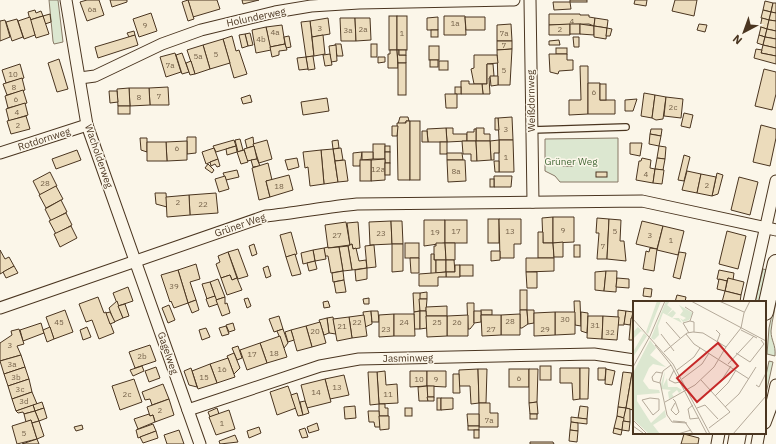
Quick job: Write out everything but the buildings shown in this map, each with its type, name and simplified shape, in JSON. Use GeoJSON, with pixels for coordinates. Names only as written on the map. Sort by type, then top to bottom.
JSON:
{"type":"FeatureCollection","features":[{"type":"Feature","properties":{"kind":"main road"},"geometry":{"type":"LineString","coordinates":[[766,308],[776,263]]}},
{"type":"Feature","properties":{"kind":"main road"},"geometry":{"type":"LineString","coordinates":[[736,444],[738,434]]}},
{"type":"Feature","properties":{"kind":"street","name":"Wacholderweg"},"geometry":{"type":"LineString","coordinates":[[66,0],[87,125],[136,261]]}},
{"type":"Feature","properties":{"kind":"street","name":"Holunderweg"},"geometry":{"type":"LineString","coordinates":[[80,78],[95,76],[162,44],[201,30],[275,12],[311,6],[359,3],[514,0]]}},
{"type":"Feature","properties":{"kind":"street","name":"Weißdornweg"},"geometry":{"type":"LineString","coordinates":[[530,0],[533,202]]}},
{"type":"Feature","properties":{"kind":"street","name":"Rotdornweg"},"geometry":{"type":"LineString","coordinates":[[0,153],[87,125]]}},
{"type":"Feature","properties":{"kind":"street"},"geometry":{"type":"LineString","coordinates":[[749,301],[771,228],[776,181]]}},
{"type":"Feature","properties":{"kind":"street","name":"Grüner Weg"},"geometry":{"type":"LineString","coordinates":[[0,308],[266,216],[295,214],[326,207],[357,204],[642,201],[771,228]]}},
{"type":"Feature","properties":{"kind":"street","name":"Gagelweg"},"geometry":{"type":"LineString","coordinates":[[136,261],[200,444]]}},
{"type":"Feature","properties":{"kind":"street","name":"Jasminweg"},"geometry":{"type":"LineString","coordinates":[[188,410],[320,366],[359,359],[594,354],[633,360]]}},
{"type":"Feature","properties":{"kind":"street"},"geometry":{"type":"LineString","coordinates":[[766,420],[776,385]]}},
{"type":"Feature","properties":{"kind":"street"},"geometry":{"type":"LineString","coordinates":[[717,444],[719,434]]}},
{"type":"Feature","properties":{"kind":"street"},"geometry":{"type":"LineString","coordinates":[[757,444],[760,434]]}},
{"type":"Feature","properties":{"kind":"lane"},"geometry":{"type":"LineString","coordinates":[[532,130],[626,127]]}},
{"type":"Feature","properties":{"kind":"green space"},"geometry":{"type":"Polygon","coordinates":[[[49,0],[58,0],[63,42],[54,44],[53,41],[49,0]]]}},
{"type":"Feature","properties":{"kind":"green space","name":"Grüner Weg"},"geometry":{"type":"Polygon","coordinates":[[[618,138],[618,182],[560,182],[555,176],[545,171],[545,139],[618,138]]]}},
{"type":"Feature","properties":{"kind":"green space"},"geometry":{"type":"Polygon","coordinates":[[[763,269],[767,270],[760,301],[755,301],[763,269]]]}},
{"type":"Feature","properties":{"kind":"green space"},"geometry":{"type":"Polygon","coordinates":[[[776,296],[771,331],[775,348],[775,356],[767,354],[769,328],[776,296]]]}},
{"type":"Feature","properties":{"kind":"green space"},"geometry":{"type":"Polygon","coordinates":[[[769,361],[773,362],[766,394],[766,375],[769,361]]]}}]}
